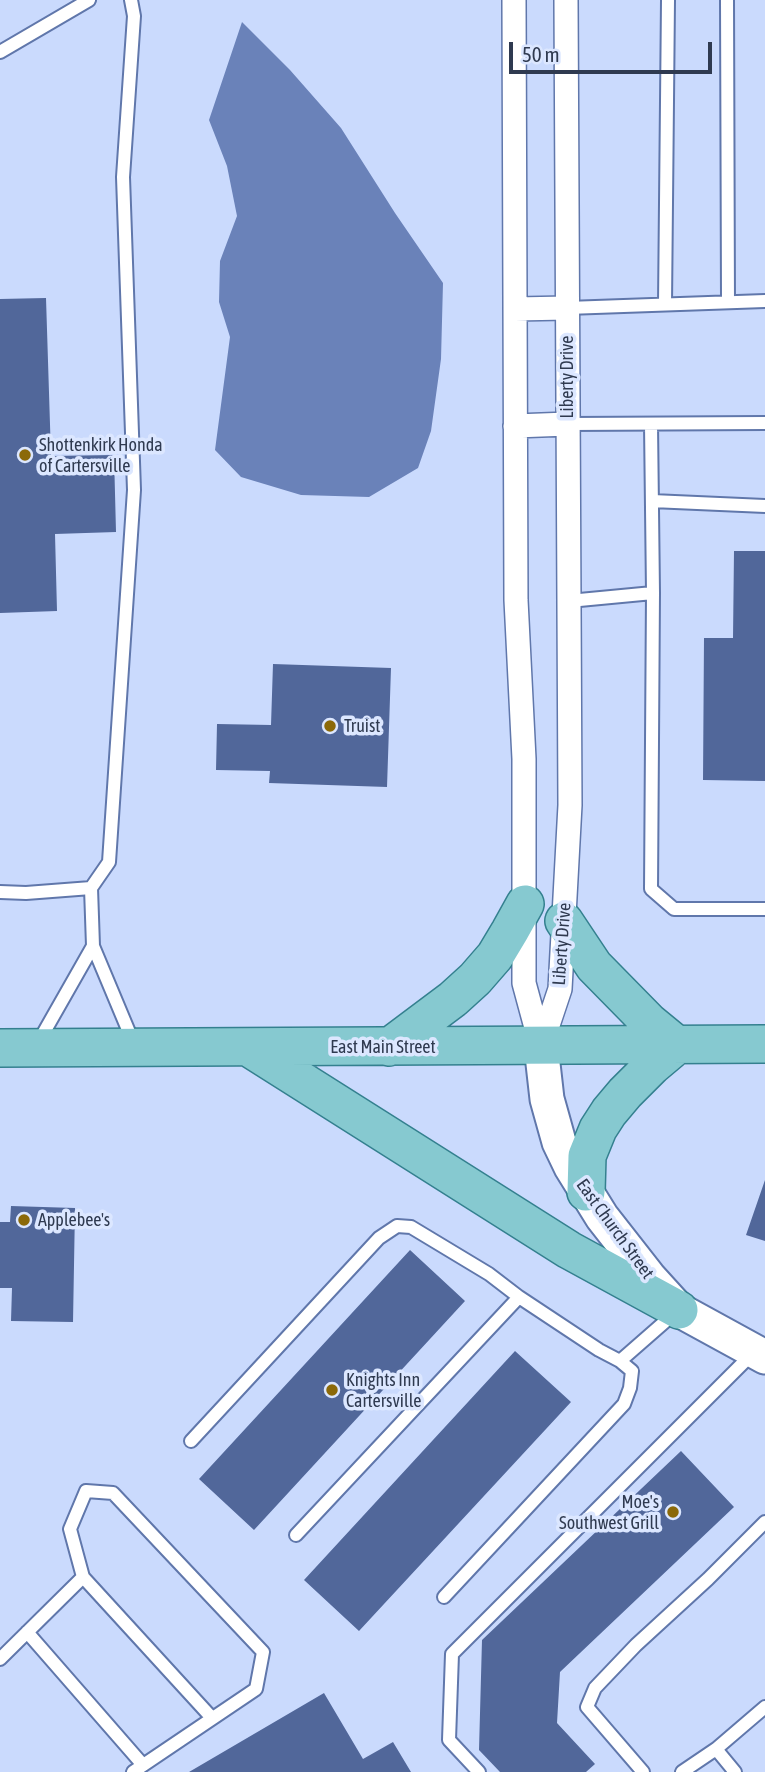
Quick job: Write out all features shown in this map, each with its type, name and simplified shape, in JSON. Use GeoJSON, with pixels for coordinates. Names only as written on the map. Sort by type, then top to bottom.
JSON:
{"type":"FeatureCollection","features":[{"type":"Feature","properties":{"kind":"main road"},"geometry":{"type":"LineString","coordinates":[[389,1047],[453,999],[474,979],[495,956],[525,904]]}},
{"type":"Feature","properties":{"kind":"main road"},"geometry":{"type":"LineString","coordinates":[[564,920],[594,966],[639,1013],[677,1045],[625,1093],[598,1129],[587,1156],[586,1192]]}},
{"type":"Feature","properties":{"kind":"main road","name":"East Main Street"},"geometry":{"type":"LineString","coordinates":[[18,1048],[765,1045]]}},
{"type":"Feature","properties":{"kind":"main road","name":"East Church Street"},"geometry":{"type":"LineString","coordinates":[[541,1046],[547,1099],[559,1142],[586,1192],[621,1243],[679,1310],[760,1354]]}},
{"type":"Feature","properties":{"kind":"main road"},"geometry":{"type":"LineString","coordinates":[[248,1047],[569,1250],[679,1310]]}},
{"type":"Feature","properties":{"kind":"street","name":"Liberty Drive"},"geometry":{"type":"LineString","coordinates":[[514,0],[516,600],[524,759],[524,982],[541,1046]]}},
{"type":"Feature","properties":{"kind":"street","name":"Liberty Drive"},"geometry":{"type":"LineString","coordinates":[[541,1046],[560,989],[570,805],[566,0]]}},
{"type":"Feature","properties":{"kind":"street"},"geometry":{"type":"LineString","coordinates":[[515,309],[567,308]]}},
{"type":"Feature","properties":{"kind":"street"},"geometry":{"type":"LineString","coordinates":[[515,426],[568,424]]}},
{"type":"Feature","properties":{"kind":"lane"},"geometry":{"type":"LineString","coordinates":[[0,52],[89,0]]}},
{"type":"Feature","properties":{"kind":"lane"},"geometry":{"type":"LineString","coordinates":[[131,0],[134,16],[122,177],[134,490],[109,862],[91,888],[93,946],[136,1047]]}},
{"type":"Feature","properties":{"kind":"lane"},"geometry":{"type":"LineString","coordinates":[[665,304],[668,0]]}},
{"type":"Feature","properties":{"kind":"lane"},"geometry":{"type":"LineString","coordinates":[[727,0],[728,302]]}},
{"type":"Feature","properties":{"kind":"lane"},"geometry":{"type":"LineString","coordinates":[[567,308],[765,301]]}},
{"type":"Feature","properties":{"kind":"lane"},"geometry":{"type":"LineString","coordinates":[[568,424],[765,423]]}},
{"type":"Feature","properties":{"kind":"lane"},"geometry":{"type":"LineString","coordinates":[[651,424],[651,889],[674,909],[765,909]]}},
{"type":"Feature","properties":{"kind":"lane"},"geometry":{"type":"LineString","coordinates":[[652,501],[765,506]]}},
{"type":"Feature","properties":{"kind":"lane"},"geometry":{"type":"LineString","coordinates":[[569,601],[653,593]]}},
{"type":"Feature","properties":{"kind":"lane"},"geometry":{"type":"LineString","coordinates":[[0,892],[26,893],[91,888]]}},
{"type":"Feature","properties":{"kind":"lane"},"geometry":{"type":"LineString","coordinates":[[18,1048],[93,946]]}},
{"type":"Feature","properties":{"kind":"lane"},"geometry":{"type":"LineString","coordinates":[[191,1441],[379,1238],[397,1226],[411,1227],[489,1274],[599,1350],[620,1360],[632,1371],[624,1404],[444,1597]]}},
{"type":"Feature","properties":{"kind":"lane"},"geometry":{"type":"LineString","coordinates":[[296,1535],[519,1297]]}},
{"type":"Feature","properties":{"kind":"lane"},"geometry":{"type":"LineString","coordinates":[[620,1360],[679,1310]]}},
{"type":"Feature","properties":{"kind":"lane"},"geometry":{"type":"LineString","coordinates":[[479,1772],[449,1740],[452,1654],[760,1354]]}},
{"type":"Feature","properties":{"kind":"lane"},"geometry":{"type":"LineString","coordinates":[[27,1632],[138,1769],[256,1689],[263,1652],[113,1493],[86,1491],[70,1529],[83,1577],[212,1718]]}},
{"type":"Feature","properties":{"kind":"lane"},"geometry":{"type":"LineString","coordinates":[[643,1772],[587,1707],[595,1688],[636,1645],[765,1522]]}},
{"type":"Feature","properties":{"kind":"lane"},"geometry":{"type":"LineString","coordinates":[[0,1659],[83,1577]]}},
{"type":"Feature","properties":{"kind":"lane"},"geometry":{"type":"LineString","coordinates":[[682,1772],[716,1749],[765,1707]]}},
{"type":"Feature","properties":{"kind":"lane"},"geometry":{"type":"LineString","coordinates":[[716,1749],[735,1772]]}},
{"type":"Feature","properties":{"kind":"water"},"geometry":{"type":"Polygon","coordinates":[[[242,22],[290,70],[341,128],[443,283],[441,359],[431,431],[418,468],[369,497],[301,495],[241,477],[215,450],[230,337],[219,302],[220,261],[237,216],[227,166],[209,120],[242,22]]]}},
{"type":"Feature","properties":{"kind":"building","name":"Shottenkirk Honda of Cartersville"},"geometry":{"type":"Polygon","coordinates":[[[46,298],[51,456],[114,455],[116,532],[55,534],[57,611],[0,613],[0,299],[46,298]]]}},
{"type":"Feature","properties":{"kind":"building"},"geometry":{"type":"Polygon","coordinates":[[[734,551],[765,551],[765,781],[703,780],[704,638],[733,638],[734,551]]]}},
{"type":"Feature","properties":{"kind":"building","name":"Truist"},"geometry":{"type":"Polygon","coordinates":[[[273,664],[391,668],[387,787],[269,783],[270,771],[216,770],[217,724],[271,725],[273,664]]]}},
{"type":"Feature","properties":{"kind":"building"},"geometry":{"type":"Polygon","coordinates":[[[765,1180],[765,1241],[746,1235],[765,1180]]]}},
{"type":"Feature","properties":{"kind":"building"},"geometry":{"type":"Polygon","coordinates":[[[11,1206],[75,1208],[73,1322],[11,1321],[12,1288],[0,1288],[0,1222],[10,1222],[11,1206]]]}},
{"type":"Feature","properties":{"kind":"building","name":"Knights Inn Cartersville"},"geometry":{"type":"Polygon","coordinates":[[[410,1250],[465,1301],[254,1530],[199,1479],[410,1250]]]}},
{"type":"Feature","properties":{"kind":"building","name":"Knights Inn Cartersville"},"geometry":{"type":"Polygon","coordinates":[[[515,1351],[571,1402],[359,1631],[304,1580],[515,1351]]]}},
{"type":"Feature","properties":{"kind":"building"},"geometry":{"type":"Polygon","coordinates":[[[681,1451],[734,1507],[560,1672],[557,1723],[595,1764],[586,1772],[500,1772],[479,1750],[482,1640],[681,1451]]]}},
{"type":"Feature","properties":{"kind":"building"},"geometry":{"type":"Polygon","coordinates":[[[324,1693],[363,1759],[393,1742],[411,1772],[189,1772],[324,1693]]]}},
{"type":"Feature","properties":{"kind":"place","name":"Shottenkirk Honda of Cartersville"},"geometry":{"type":"Point","coordinates":[25,455]}},
{"type":"Feature","properties":{"kind":"place","name":"Truist"},"geometry":{"type":"Point","coordinates":[330,726]}},
{"type":"Feature","properties":{"kind":"place","name":"Applebee's"},"geometry":{"type":"Point","coordinates":[24,1220]}},
{"type":"Feature","properties":{"kind":"place","name":"Knights Inn Cartersville"},"geometry":{"type":"Point","coordinates":[332,1390]}},
{"type":"Feature","properties":{"kind":"place","name":"Moe's Southwest Grill"},"geometry":{"type":"Point","coordinates":[673,1512]}}]}
